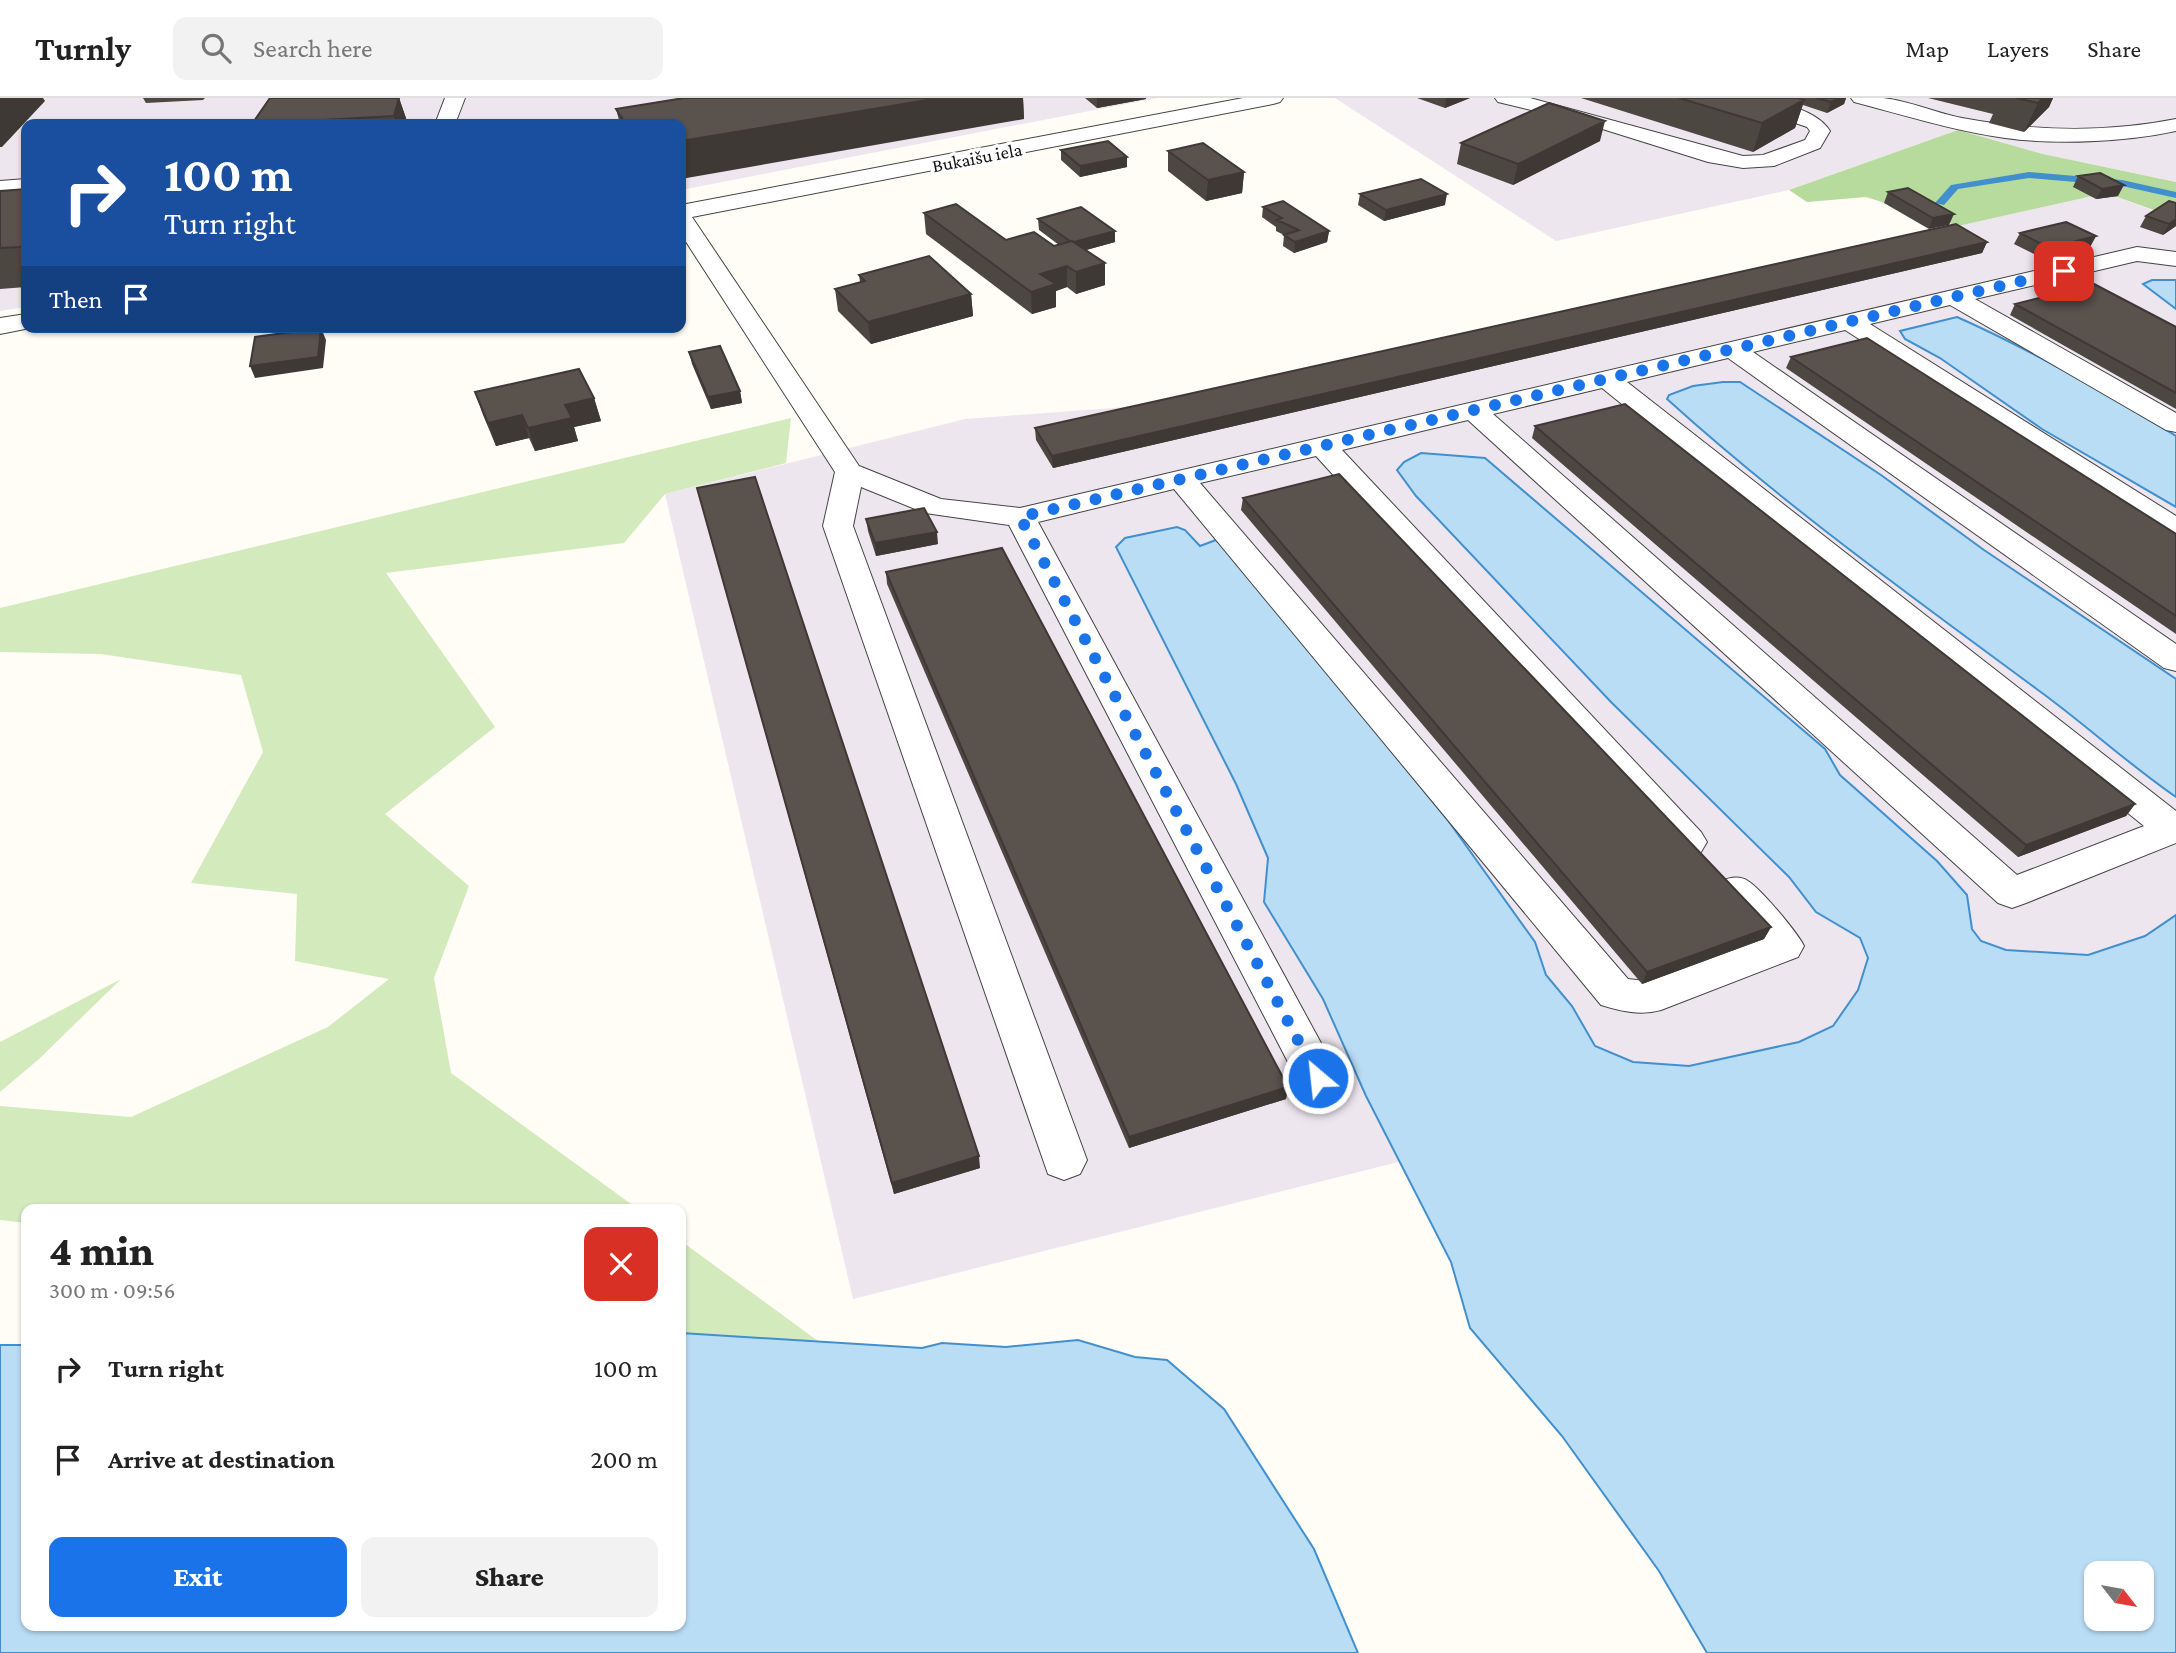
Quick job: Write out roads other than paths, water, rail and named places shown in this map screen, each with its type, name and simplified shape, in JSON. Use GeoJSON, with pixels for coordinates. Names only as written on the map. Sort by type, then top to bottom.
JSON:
{"type":"FeatureCollection","features":[{"type":"Feature","properties":{"kind":"street"},"geometry":{"type":"LineString","coordinates":[[446,119],[455,98]]}},
{"type":"Feature","properties":{"kind":"street"},"geometry":{"type":"LineString","coordinates":[[1505,98],[1587,118],[1716,157],[1743,162],[1766,161],[1813,144],[1820,131],[1815,123],[1741,98]]}},
{"type":"Feature","properties":{"kind":"street"},"geometry":{"type":"LineString","coordinates":[[1861,98],[1957,123],[2033,135],[2157,129],[2176,125]]}},
{"type":"Feature","properties":{"kind":"street","name":"Bukaišu iela"},"geometry":{"type":"LineString","coordinates":[[686,211],[1265,99]]}},
{"type":"Feature","properties":{"kind":"street"},"geometry":{"type":"LineString","coordinates":[[0,188],[21,186]]}},
{"type":"Feature","properties":{"kind":"street"},"geometry":{"type":"LineString","coordinates":[[686,225],[849,472],[935,507],[1020,517],[2137,254],[2176,259]]}},
{"type":"Feature","properties":{"kind":"street"},"geometry":{"type":"LineString","coordinates":[[2064,271],[2097,289]]}},
{"type":"Feature","properties":{"kind":"street"},"geometry":{"type":"LineString","coordinates":[[1953,297],[2176,424]]}},
{"type":"Feature","properties":{"kind":"street"},"geometry":{"type":"LineString","coordinates":[[1849,322],[2176,529]]}},
{"type":"Feature","properties":{"kind":"street"},"geometry":{"type":"LineString","coordinates":[[0,326],[21,323]]}},
{"type":"Feature","properties":{"kind":"street"},"geometry":{"type":"LineString","coordinates":[[1732,349],[2176,660]]}},
{"type":"Feature","properties":{"kind":"street"},"geometry":{"type":"LineString","coordinates":[[1473,411],[2012,893],[2173,829],[1607,379]]}},
{"type":"Feature","properties":{"kind":"street"},"geometry":{"type":"LineString","coordinates":[[1181,479],[1616,993],[1646,998],[1784,946],[1323,446]]}},
{"type":"Feature","properties":{"kind":"street"},"geometry":{"type":"LineString","coordinates":[[849,472],[838,526],[1064,1160]]}},
{"type":"Feature","properties":{"kind":"street"},"geometry":{"type":"LineString","coordinates":[[1020,517],[1318,1078]]}},
{"type":"Feature","properties":{"kind":"water"},"geometry":{"type":"Polygon","coordinates":[[[2152,280],[2176,280],[2176,309],[2143,284],[2152,280]]]}},
{"type":"Feature","properties":{"kind":"water"},"geometry":{"type":"Polygon","coordinates":[[[1957,317],[2041,358],[2176,436],[2176,507],[2042,429],[1940,358],[1905,339],[1900,331],[1957,317]]]}},
{"type":"Feature","properties":{"kind":"water"},"geometry":{"type":"Polygon","coordinates":[[[1740,382],[1881,475],[1984,550],[2176,679],[2176,797],[1802,513],[1667,399],[1669,395],[1693,386],[1740,382]]]}},
{"type":"Feature","properties":{"kind":"water"},"geometry":{"type":"Polygon","coordinates":[[[1421,453],[1485,458],[1825,749],[1840,775],[1937,861],[1967,895],[1972,929],[1981,941],[2006,950],[2088,955],[2145,936],[2176,915],[2176,1653],[1707,1653],[1659,1571],[1562,1436],[1470,1328],[1451,1262],[1366,1096],[1323,999],[1264,902],[1268,858],[1236,784],[1116,547],[1125,538],[1177,527],[1185,530],[1200,546],[1216,540],[1227,550],[1447,819],[1535,942],[1546,975],[1572,1006],[1595,1046],[1633,1062],[1689,1066],[1799,1042],[1833,1026],[1858,990],[1868,958],[1860,938],[1816,912],[1789,877],[1611,702],[1416,496],[1397,470],[1404,462],[1421,453]]]}},
{"type":"Feature","properties":{"kind":"water"},"geometry":{"type":"Polygon","coordinates":[[[686,1333],[922,1348],[942,1343],[1006,1347],[1078,1340],[1135,1357],[1167,1360],[1224,1409],[1314,1549],[1358,1653],[0,1653],[0,1345],[21,1345],[21,1631],[686,1631],[686,1333]]]}},
{"type":"Feature","properties":{"kind":"waterway"},"geometry":{"type":"LineString","coordinates":[[1940,203],[1955,187],[2029,175],[2122,183],[2176,195]]}}]}
